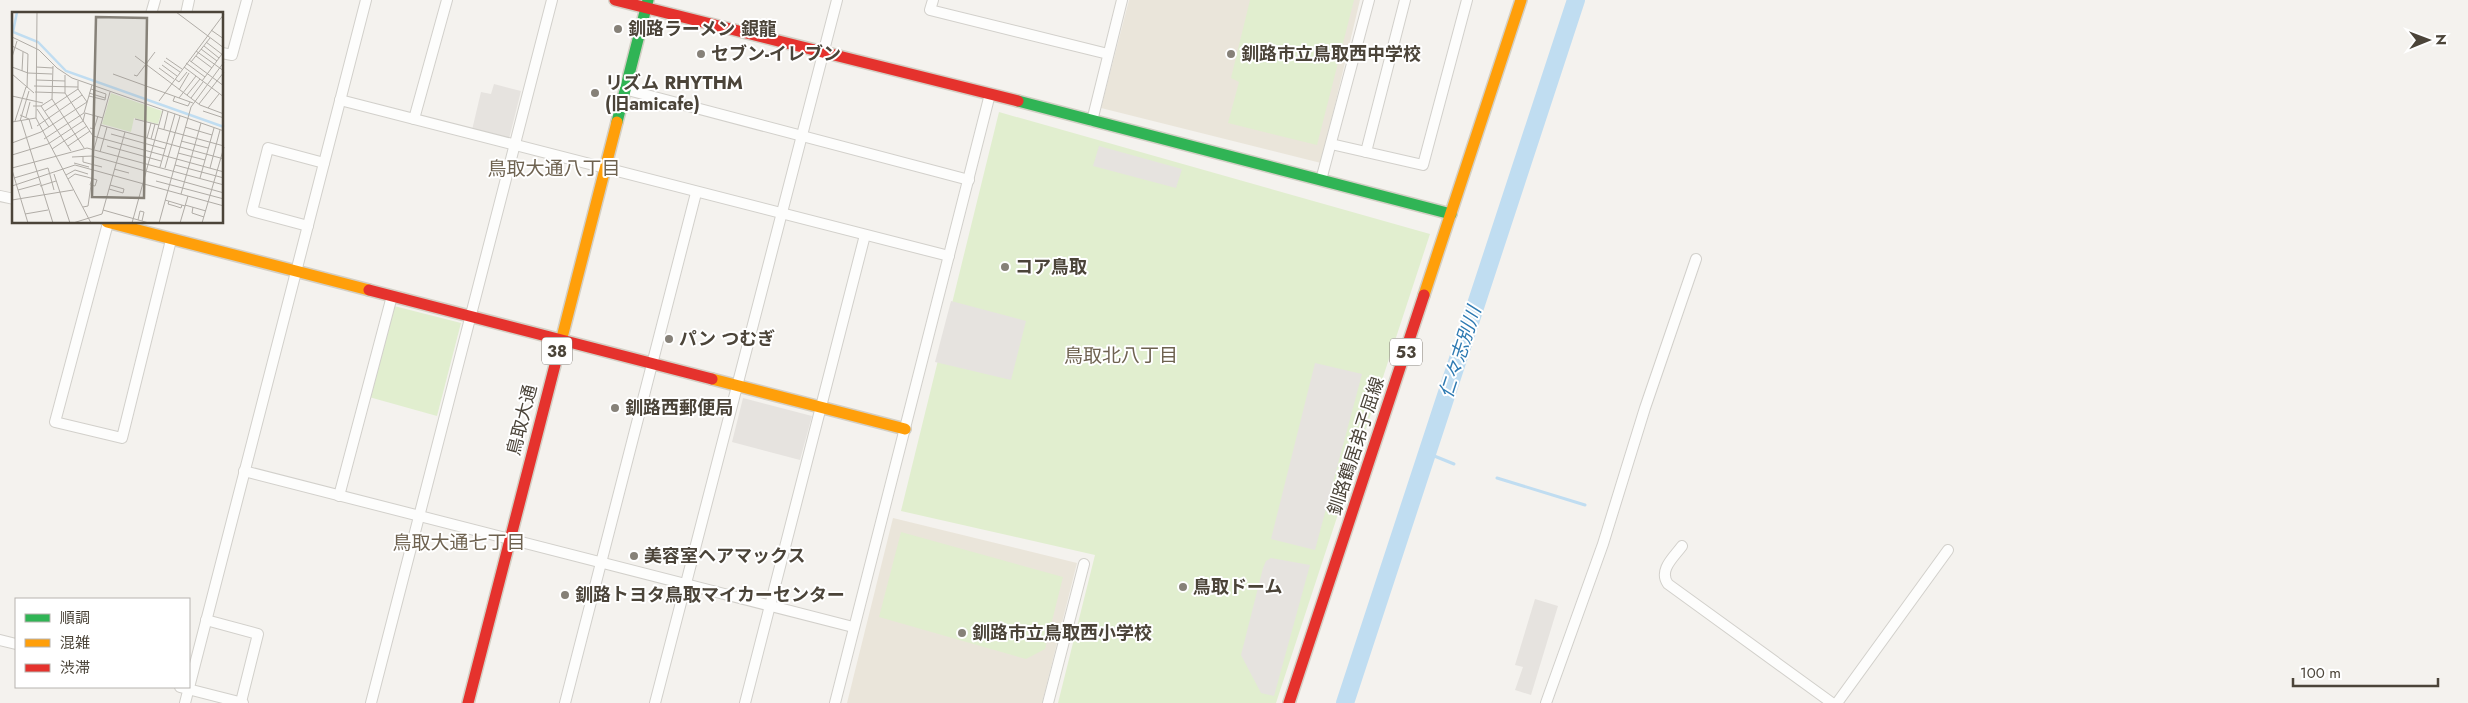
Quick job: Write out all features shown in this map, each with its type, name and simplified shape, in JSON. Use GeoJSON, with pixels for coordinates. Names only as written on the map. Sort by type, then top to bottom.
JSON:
{"type":"FeatureCollection","features":[{"type":"Feature","properties":{"kind":"main road"},"geometry":{"type":"LineString","coordinates":[[615,0],[646,4],[823,53],[990,94],[1451,214]]}},
{"type":"Feature","properties":{"kind":"main road","name":"釧路鶴居弟子屈線"},"geometry":{"type":"LineString","coordinates":[[1289,703],[1521,0]]}},
{"type":"Feature","properties":{"kind":"main road","name":"鳥取大通"},"geometry":{"type":"LineString","coordinates":[[468,703],[560,340],[606,168],[646,4]]}},
{"type":"Feature","properties":{"kind":"main road"},"geometry":{"type":"LineString","coordinates":[[117,224],[137,226],[172,240],[738,384],[905,429]]}},
{"type":"Feature","properties":{"kind":"street"},"geometry":{"type":"LineString","coordinates":[[224,53],[232,55],[247,0]]}},
{"type":"Feature","properties":{"kind":"street"},"geometry":{"type":"LineString","coordinates":[[190,669],[206,620],[366,0]]}},
{"type":"Feature","properties":{"kind":"street"},"geometry":{"type":"LineString","coordinates":[[414,120],[447,0]]}},
{"type":"Feature","properties":{"kind":"street"},"geometry":{"type":"LineString","coordinates":[[371,703],[552,0]]}},
{"type":"Feature","properties":{"kind":"street"},"geometry":{"type":"LineString","coordinates":[[655,703],[837,0]]}},
{"type":"Feature","properties":{"kind":"street"},"geometry":{"type":"LineString","coordinates":[[933,0],[930,10],[1108,54]]}},
{"type":"Feature","properties":{"kind":"street"},"geometry":{"type":"LineString","coordinates":[[1092,121],[1122,0]]}},
{"type":"Feature","properties":{"kind":"street"},"geometry":{"type":"LineString","coordinates":[[1321,180],[1370,0]]}},
{"type":"Feature","properties":{"kind":"street"},"geometry":{"type":"LineString","coordinates":[[1366,152],[1405,0]]}},
{"type":"Feature","properties":{"kind":"street"},"geometry":{"type":"LineString","coordinates":[[1331,144],[1423,165],[1467,0]]}},
{"type":"Feature","properties":{"kind":"street"},"geometry":{"type":"LineString","coordinates":[[624,90],[969,180]]}},
{"type":"Feature","properties":{"kind":"street"},"geometry":{"type":"LineString","coordinates":[[835,703],[990,94]]}},
{"type":"Feature","properties":{"kind":"street"},"geometry":{"type":"LineString","coordinates":[[340,100],[696,193],[949,256]]}},
{"type":"Feature","properties":{"kind":"street"},"geometry":{"type":"LineString","coordinates":[[308,226],[252,211],[268,148],[324,163]]}},
{"type":"Feature","properties":{"kind":"street"},"geometry":{"type":"LineString","coordinates":[[566,703],[696,193]]}},
{"type":"Feature","properties":{"kind":"street"},"geometry":{"type":"LineString","coordinates":[[107,224],[56,422],[122,438],[172,240]]}},
{"type":"Feature","properties":{"kind":"street"},"geometry":{"type":"LineString","coordinates":[[745,703],[865,235]]}},
{"type":"Feature","properties":{"kind":"street"},"geometry":{"type":"LineString","coordinates":[[1546,703],[1603,544],[1645,408],[1696,259]]}},
{"type":"Feature","properties":{"kind":"street"},"geometry":{"type":"LineString","coordinates":[[340,496],[392,296]]}},
{"type":"Feature","properties":{"kind":"street"},"geometry":{"type":"LineString","coordinates":[[244,471],[854,627]]}},
{"type":"Feature","properties":{"kind":"street"},"geometry":{"type":"LineString","coordinates":[[1682,546],[1664,572],[1664,579],[1668,584],[1832,703]]}},
{"type":"Feature","properties":{"kind":"street"},"geometry":{"type":"LineString","coordinates":[[1837,703],[1948,550]]}},
{"type":"Feature","properties":{"kind":"street"},"geometry":{"type":"LineString","coordinates":[[1048,703],[1084,564]]}},
{"type":"Feature","properties":{"kind":"street"},"geometry":{"type":"LineString","coordinates":[[185,703],[184,688],[242,703],[258,634],[206,620]]}},
{"type":"Feature","properties":{"kind":"street"},"geometry":{"type":"LineString","coordinates":[[0,640],[15,644]]}},
{"type":"Feature","properties":{"kind":"shaded area","name":"釧路市立鳥取西中学校"},"geometry":{"type":"Polygon","coordinates":[[[1129,0],[1360,0],[1321,163],[1101,108],[1129,0]]]}},
{"type":"Feature","properties":{"kind":"shaded area"},"geometry":{"type":"Polygon","coordinates":[[[494,84],[521,91],[509,139],[472,130],[481,92],[491,94],[494,84]]]}},
{"type":"Feature","properties":{"kind":"shaded area"},"geometry":{"type":"Polygon","coordinates":[[[1099,146],[1182,169],[1176,188],[1093,166],[1099,146]]]}},
{"type":"Feature","properties":{"kind":"shaded area"},"geometry":{"type":"Polygon","coordinates":[[[951,301],[1026,321],[1011,380],[935,362],[951,301]]]}},
{"type":"Feature","properties":{"kind":"shaded area"},"geometry":{"type":"Polygon","coordinates":[[[1315,363],[1362,374],[1315,550],[1271,539],[1315,363]]]}},
{"type":"Feature","properties":{"kind":"shaded area"},"geometry":{"type":"Polygon","coordinates":[[[743,398],[812,416],[800,460],[732,442],[743,398]]]}},
{"type":"Feature","properties":{"kind":"shaded area","name":"釧路市立鳥取西小学校"},"geometry":{"type":"Polygon","coordinates":[[[893,518],[1077,563],[1042,703],[847,703],[893,518]]]}},
{"type":"Feature","properties":{"kind":"shaded area"},"geometry":{"type":"Polygon","coordinates":[[[1271,558],[1310,565],[1274,696],[1261,693],[1241,655],[1263,568],[1266,561],[1271,558]]]}},
{"type":"Feature","properties":{"kind":"shaded area"},"geometry":{"type":"Polygon","coordinates":[[[1535,599],[1558,606],[1531,695],[1515,690],[1523,667],[1515,665],[1535,599]]]}},
{"type":"Feature","properties":{"kind":"green space"},"geometry":{"type":"Polygon","coordinates":[[[1250,0],[1354,0],[1317,145],[1228,123],[1239,82],[1231,78],[1250,0]]]}},
{"type":"Feature","properties":{"kind":"green space"},"geometry":{"type":"Polygon","coordinates":[[[999,112],[1430,234],[1276,703],[1058,703],[1095,555],[901,511],[999,112]]]}},
{"type":"Feature","properties":{"kind":"green space"},"geometry":{"type":"Polygon","coordinates":[[[394,306],[461,323],[437,416],[369,397],[394,306]]]}},
{"type":"Feature","properties":{"kind":"green space"},"geometry":{"type":"Polygon","coordinates":[[[901,532],[1063,577],[1045,649],[1026,659],[879,617],[901,532]]]}},
{"type":"Feature","properties":{"kind":"waterway","name":"仁々志別川"},"geometry":{"type":"LineString","coordinates":[[1345,703],[1576,0]]}},
{"type":"Feature","properties":{"kind":"waterway"},"geometry":{"type":"LineString","coordinates":[[1427,453],[1454,464]]}},
{"type":"Feature","properties":{"kind":"waterway"},"geometry":{"type":"LineString","coordinates":[[1497,478],[1585,505]]}},
{"type":"Feature","properties":{"kind":"traffic: fast"},"geometry":{"type":"LineString","coordinates":[[617,122],[648,0]]}},
{"type":"Feature","properties":{"kind":"traffic: fast"},"geometry":{"type":"LineString","coordinates":[[1018,101],[1451,214]]}},
{"type":"Feature","properties":{"kind":"traffic: slow"},"geometry":{"type":"LineString","coordinates":[[1424,295],[1521,0]]}},
{"type":"Feature","properties":{"kind":"traffic: slow"},"geometry":{"type":"LineString","coordinates":[[556,361],[617,122]]}},
{"type":"Feature","properties":{"kind":"traffic: slow"},"geometry":{"type":"LineString","coordinates":[[115,224],[369,290]]}},
{"type":"Feature","properties":{"kind":"traffic: slow"},"geometry":{"type":"LineString","coordinates":[[712,379],[905,429]]}},
{"type":"Feature","properties":{"kind":"traffic: jam"},"geometry":{"type":"LineString","coordinates":[[615,0],[1018,101]]}},
{"type":"Feature","properties":{"kind":"traffic: jam"},"geometry":{"type":"LineString","coordinates":[[369,290],[712,379]]}},
{"type":"Feature","properties":{"kind":"traffic: jam"},"geometry":{"type":"LineString","coordinates":[[1289,703],[1424,295]]}},
{"type":"Feature","properties":{"kind":"traffic: jam"},"geometry":{"type":"LineString","coordinates":[[468,703],[556,361]]}},
{"type":"Feature","properties":{"kind":"place","name":"釧路ラーメン 銀龍"},"geometry":{"type":"Point","coordinates":[618,29]}},
{"type":"Feature","properties":{"kind":"place","name":"セブン-イレブン"},"geometry":{"type":"Point","coordinates":[701,54]}},
{"type":"Feature","properties":{"kind":"place","name":"釧路市立鳥取西中学校"},"geometry":{"type":"Point","coordinates":[1231,54]}},
{"type":"Feature","properties":{"kind":"place","name":"リズム RHYTHM (旧amicafe)"},"geometry":{"type":"Point","coordinates":[595,93]}},
{"type":"Feature","properties":{"kind":"place","name":"コア鳥取"},"geometry":{"type":"Point","coordinates":[1005,267]}},
{"type":"Feature","properties":{"kind":"place","name":"パン つむぎ"},"geometry":{"type":"Point","coordinates":[669,339]}},
{"type":"Feature","properties":{"kind":"place","name":"釧路西郵便局"},"geometry":{"type":"Point","coordinates":[615,408]}},
{"type":"Feature","properties":{"kind":"place","name":"美容室ヘアマックス"},"geometry":{"type":"Point","coordinates":[634,556]}},
{"type":"Feature","properties":{"kind":"place","name":"鳥取ドーム"},"geometry":{"type":"Point","coordinates":[1183,587]}},
{"type":"Feature","properties":{"kind":"place","name":"釧路トヨタ鳥取マイカーセンター"},"geometry":{"type":"Point","coordinates":[565,595]}},
{"type":"Feature","properties":{"kind":"place","name":"釧路市立鳥取西小学校"},"geometry":{"type":"Point","coordinates":[962,633]}},
{"type":"Feature","properties":{"kind":"district","name":"鳥取大通八丁目"},"geometry":{"type":"Point","coordinates":[554,168]}},
{"type":"Feature","properties":{"kind":"district","name":"鳥取北八丁目"},"geometry":{"type":"Point","coordinates":[1121,355]}},
{"type":"Feature","properties":{"kind":"district","name":"鳥取大通七丁目"},"geometry":{"type":"Point","coordinates":[459,542]}}]}
